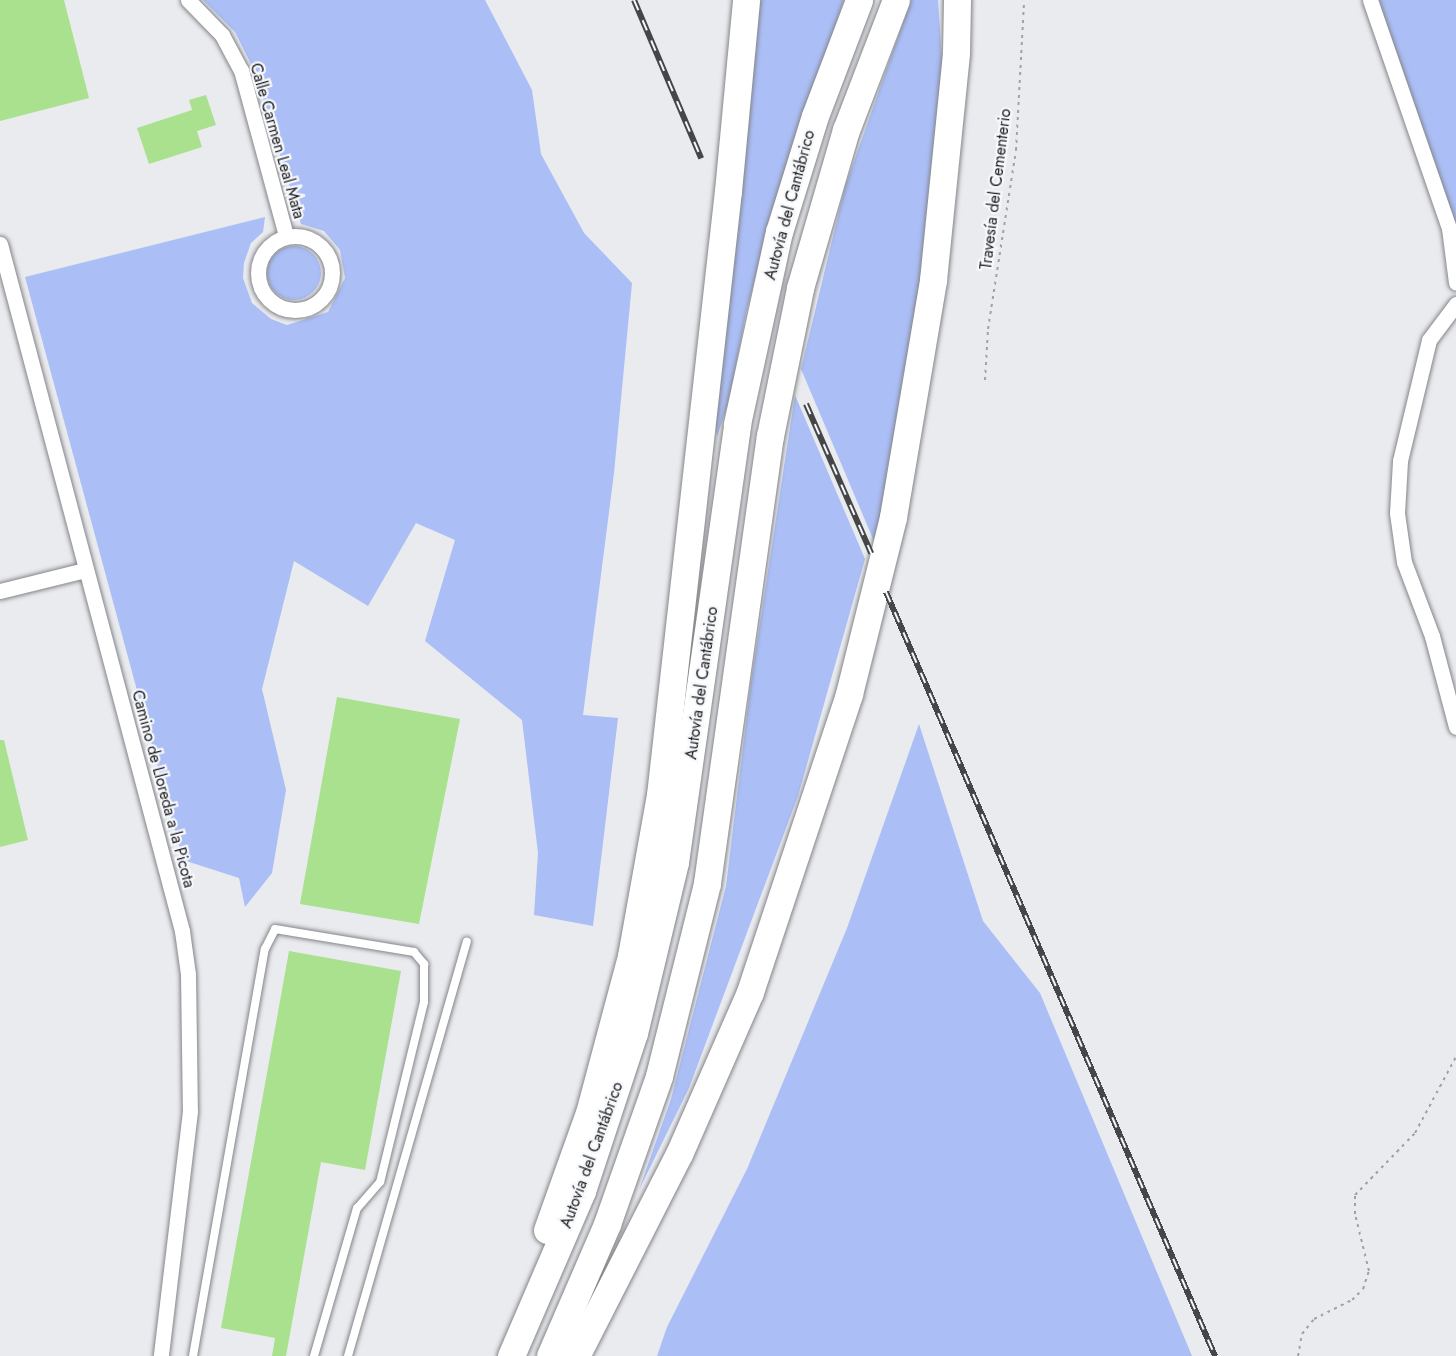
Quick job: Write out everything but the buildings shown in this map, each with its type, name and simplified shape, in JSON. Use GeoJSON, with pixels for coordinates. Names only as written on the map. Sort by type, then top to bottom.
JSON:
{"type":"FeatureCollection","features":[{"type":"Feature","properties":{"kind":"highway","name":"Autovía del Cantábrico"},"geometry":{"type":"LineString","coordinates":[[511,1356],[582,1191],[634,1033],[675,862],[737,424],[779,232],[815,116],[859,0]]}},
{"type":"Feature","properties":{"kind":"highway","name":"Autovía del Cantábrico"},"geometry":{"type":"LineString","coordinates":[[549,1356],[607,1224],[659,1076],[707,883],[770,436],[800,288],[846,130],[896,0]]}},
{"type":"Feature","properties":{"kind":"highway"},"geometry":{"type":"LineString","coordinates":[[576,1356],[679,1154],[750,992],[849,694],[893,517],[932,290],[949,142],[957,0]]}},
{"type":"Feature","properties":{"kind":"highway"},"geometry":{"type":"LineString","coordinates":[[494,1356],[534,1266],[589,1113],[631,956],[660,795],[745,6]]}},
{"type":"Feature","properties":{"kind":"street","name":"Calle Carmen Leal Mata"},"geometry":{"type":"LineString","coordinates":[[189,0],[222,35],[241,70],[286,236]]}},
{"type":"Feature","properties":{"kind":"street"},"geometry":{"type":"LineString","coordinates":[[1370,0],[1449,228],[1456,283]]}},
{"type":"Feature","properties":{"kind":"street"},"geometry":{"type":"LineString","coordinates":[[286,236],[311,239],[329,256],[332,268],[327,293],[307,308],[295,310],[273,303],[259,283],[258,272],[266,249],[286,236]]}},
{"type":"Feature","properties":{"kind":"street","name":"Camino de Lloreda a la Picota"},"geometry":{"type":"LineString","coordinates":[[0,244],[182,931],[188,974],[190,1111],[161,1356]]}},
{"type":"Feature","properties":{"kind":"street"},"geometry":{"type":"LineString","coordinates":[[1456,304],[1429,340],[1400,461],[1397,513],[1404,562],[1432,636],[1456,727]]}},
{"type":"Feature","properties":{"kind":"street"},"geometry":{"type":"LineString","coordinates":[[0,591],[85,570]]}},
{"type":"Feature","properties":{"kind":"lane"},"geometry":{"type":"LineString","coordinates":[[193,1356],[266,949],[275,928],[414,952],[424,964],[424,1002],[380,1182],[357,1208],[314,1356]]}},
{"type":"Feature","properties":{"kind":"lane"},"geometry":{"type":"LineString","coordinates":[[348,1356],[467,942]]}},
{"type":"Feature","properties":{"kind":"path","name":"Travesía del Cementerio"},"geometry":{"type":"LineString","coordinates":[[985,380],[988,329],[1016,150],[1024,0]]}},
{"type":"Feature","properties":{"kind":"path"},"geometry":{"type":"LineString","coordinates":[[1298,1356],[1302,1334],[1314,1319],[1352,1300],[1363,1289],[1369,1271],[1355,1214],[1355,1195],[1409,1142],[1456,1057]]}},
{"type":"Feature","properties":{"kind":"shaded area"},"geometry":{"type":"Polygon","coordinates":[[[203,0],[485,0],[532,90],[541,154],[584,233],[632,283],[614,473],[583,715],[618,718],[593,926],[534,915],[538,853],[522,720],[425,641],[455,540],[416,523],[368,606],[294,561],[262,689],[286,790],[272,873],[245,907],[239,878],[183,860],[25,277],[265,217],[263,232],[251,243],[244,263],[243,278],[252,303],[271,319],[287,325],[328,312],[345,278],[340,250],[324,231],[301,224],[255,72],[235,32],[203,0]]]}},
{"type":"Feature","properties":{"kind":"shaded area"},"geometry":{"type":"Polygon","coordinates":[[[759,0],[844,0],[775,204],[746,313],[729,401],[717,437],[713,399],[759,0]]]}},
{"type":"Feature","properties":{"kind":"shaded area"},"geometry":{"type":"Polygon","coordinates":[[[911,0],[938,0],[942,60],[935,194],[876,546],[801,369],[845,187],[911,0]]]}},
{"type":"Feature","properties":{"kind":"shaded area"},"geometry":{"type":"Polygon","coordinates":[[[1379,0],[1456,0],[1456,229],[1395,52],[1379,0]]]}},
{"type":"Feature","properties":{"kind":"shaded area"},"geometry":{"type":"Polygon","coordinates":[[[289,246],[299,246],[309,250],[317,258],[321,273],[317,288],[309,296],[299,300],[289,300],[279,296],[271,288],[267,278],[267,268],[271,258],[279,250],[289,246]]]}},
{"type":"Feature","properties":{"kind":"shaded area"},"geometry":{"type":"Polygon","coordinates":[[[795,395],[865,559],[798,796],[689,1088],[639,1190],[671,1099],[726,886],[751,682],[795,395]]]}},
{"type":"Feature","properties":{"kind":"shaded area"},"geometry":{"type":"Polygon","coordinates":[[[919,724],[983,921],[1040,993],[1192,1356],[657,1356],[667,1327],[747,1169],[847,928],[919,724]]]}},
{"type":"Feature","properties":{"kind":"railway"},"geometry":{"type":"LineString","coordinates":[[634,0],[701,158]]}},
{"type":"Feature","properties":{"kind":"railway"},"geometry":{"type":"LineString","coordinates":[[806,404],[871,553]]}},
{"type":"Feature","properties":{"kind":"railway"},"geometry":{"type":"LineString","coordinates":[[886,592],[1215,1356]]}}]}
